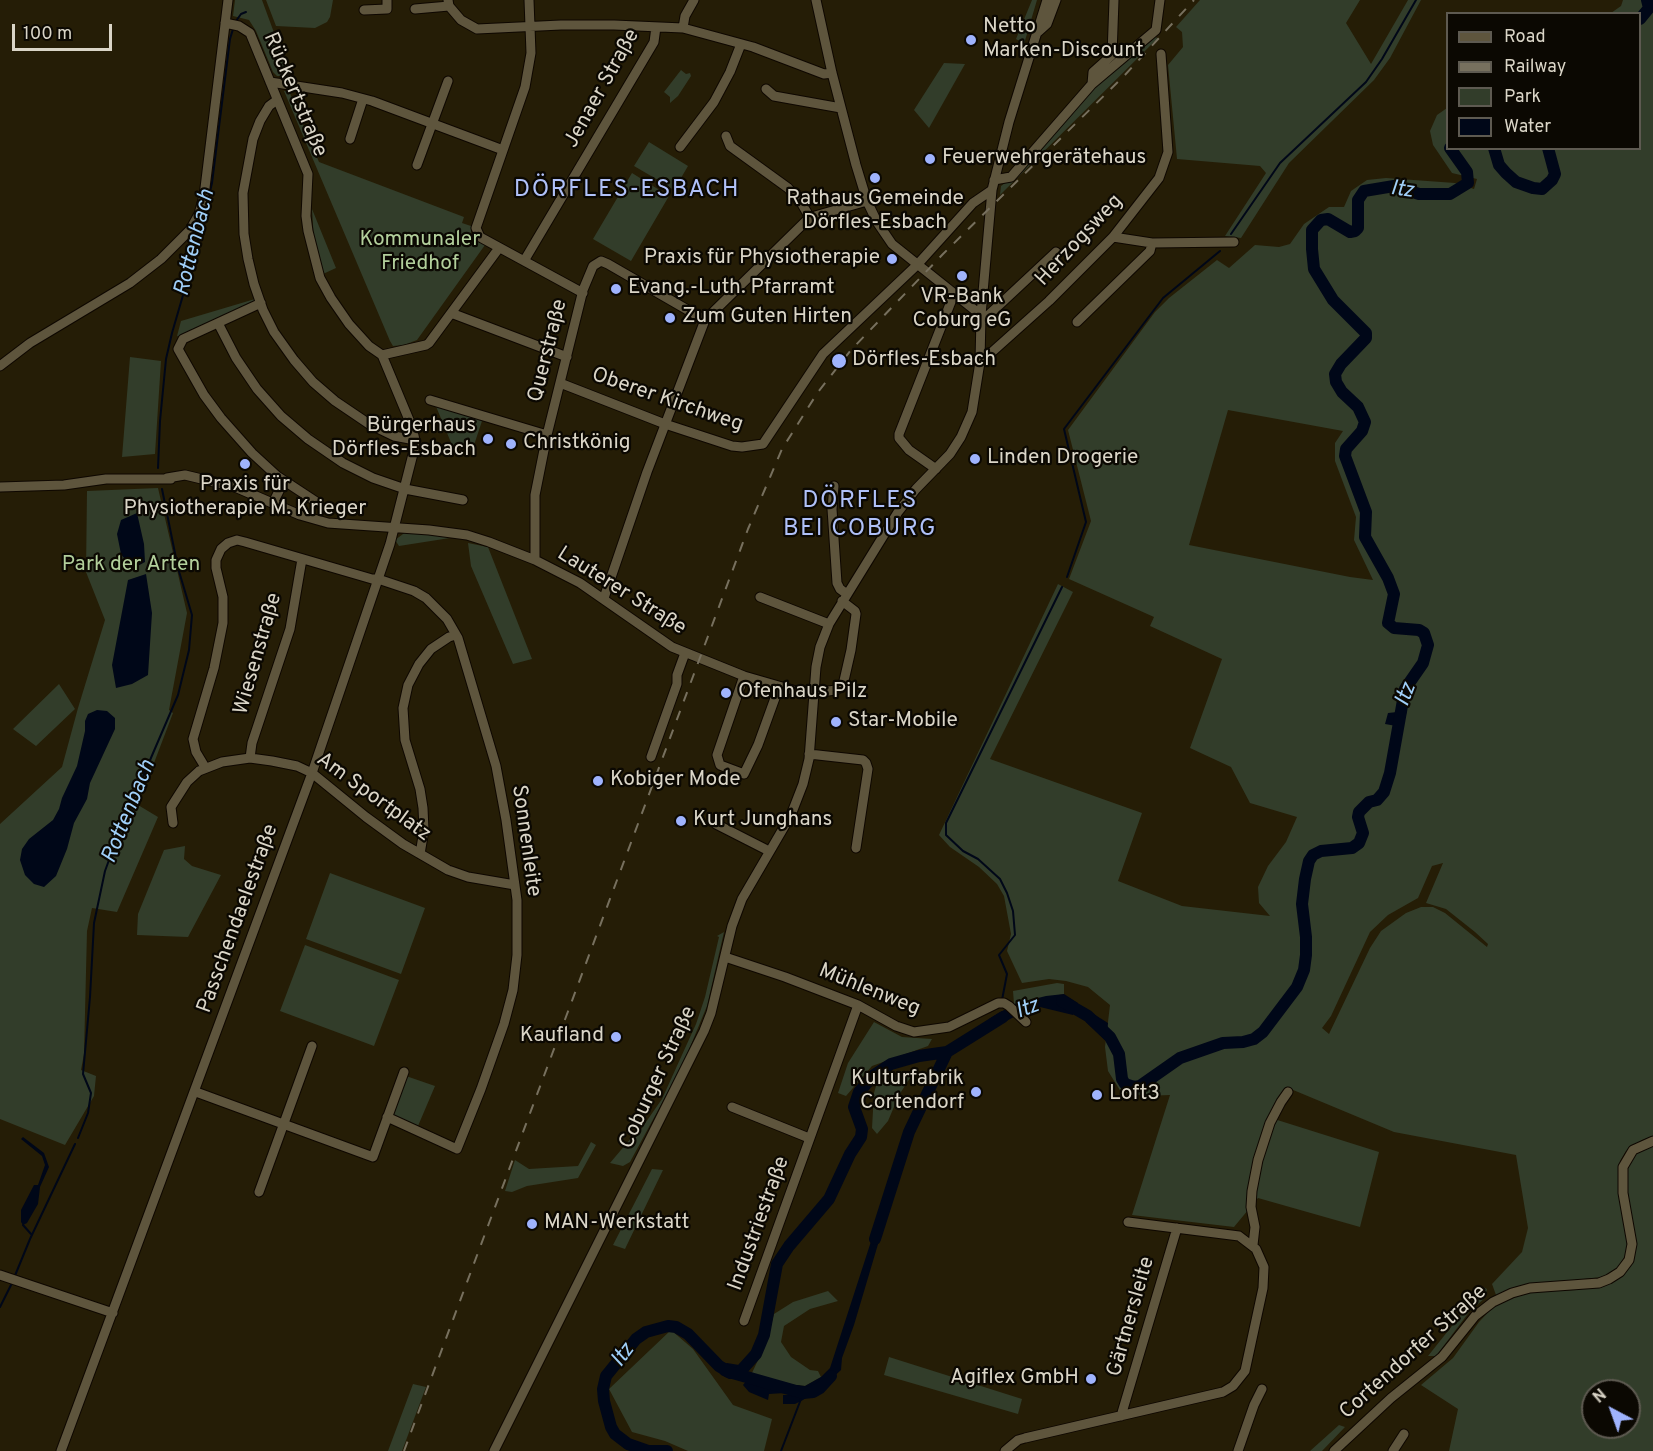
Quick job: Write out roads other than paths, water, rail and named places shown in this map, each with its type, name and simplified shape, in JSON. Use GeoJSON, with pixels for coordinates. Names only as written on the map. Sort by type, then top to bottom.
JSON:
{"type":"FeatureCollection","features":[{"type":"Feature","properties":{"kind":"street"},"geometry":{"type":"LineString","coordinates":[[0,366],[30,343],[130,283],[161,259],[190,230],[199,214],[204,196],[219,68],[231,24],[228,0]]}},
{"type":"Feature","properties":{"kind":"street"},"geometry":{"type":"LineString","coordinates":[[371,6],[387,9],[387,0]]}},
{"type":"Feature","properties":{"kind":"street"},"geometry":{"type":"LineString","coordinates":[[529,0],[531,53],[525,87],[476,228],[480,237],[582,293]]}},
{"type":"Feature","properties":{"kind":"street"},"geometry":{"type":"LineString","coordinates":[[683,28],[685,16],[694,0]]}},
{"type":"Feature","properties":{"kind":"street"},"geometry":{"type":"LineString","coordinates":[[816,0],[832,73],[867,201],[885,235],[916,265],[954,294],[981,319],[1056,252]]}},
{"type":"Feature","properties":{"kind":"street","name":"Coburger Straße"},"geometry":{"type":"LineString","coordinates":[[494,1451],[704,1031],[732,926],[742,899],[797,801],[809,754],[813,693],[820,647],[829,624],[898,512],[916,489],[950,454],[961,437],[972,412],[980,356],[993,184],[1009,122],[1047,0]]}},
{"type":"Feature","properties":{"kind":"street"},"geometry":{"type":"LineString","coordinates":[[1036,33],[1047,24],[1056,0]]}},
{"type":"Feature","properties":{"kind":"street"},"geometry":{"type":"LineString","coordinates":[[1092,84],[1093,72],[1112,55],[1114,0]]}},
{"type":"Feature","properties":{"kind":"street"},"geometry":{"type":"LineString","coordinates":[[916,265],[993,184],[1014,174],[1092,84],[1156,30],[1160,0]]}},
{"type":"Feature","properties":{"kind":"street"},"geometry":{"type":"LineString","coordinates":[[415,9],[449,3],[461,20],[477,29],[530,25],[614,24],[683,28],[741,44],[824,74],[832,73]]}},
{"type":"Feature","properties":{"kind":"street","name":"Rückertstraße"},"geometry":{"type":"LineString","coordinates":[[231,24],[250,33],[308,174],[306,216],[320,278],[349,324],[369,346],[382,355],[412,427],[415,440],[414,450],[394,527]]}},
{"type":"Feature","properties":{"kind":"street","name":"Jenaer Straße"},"geometry":{"type":"LineString","coordinates":[[524,261],[648,52],[655,38],[656,27]]}},
{"type":"Feature","properties":{"kind":"street"},"geometry":{"type":"LineString","coordinates":[[680,147],[714,102],[741,44]]}},
{"type":"Feature","properties":{"kind":"street","name":"Herzogsweg"},"geometry":{"type":"LineString","coordinates":[[980,356],[992,352],[1049,301],[1113,237],[1160,178],[1168,152],[1161,54]]}},
{"type":"Feature","properties":{"kind":"street"},"geometry":{"type":"LineString","coordinates":[[417,165],[448,81]]}},
{"type":"Feature","properties":{"kind":"street"},"geometry":{"type":"LineString","coordinates":[[270,82],[342,93],[363,99],[503,150]]}},
{"type":"Feature","properties":{"kind":"street"},"geometry":{"type":"LineString","coordinates":[[766,89],[774,96],[841,108]]}},
{"type":"Feature","properties":{"kind":"street"},"geometry":{"type":"LineString","coordinates":[[350,139],[363,99]]}},
{"type":"Feature","properties":{"kind":"street"},"geometry":{"type":"LineString","coordinates":[[277,100],[268,106],[263,114],[253,139],[243,193],[244,234],[254,284],[261,303],[274,332],[313,382],[335,401],[369,424],[394,436],[415,440]]}},
{"type":"Feature","properties":{"kind":"street"},"geometry":{"type":"LineString","coordinates":[[726,136],[730,146],[788,188],[802,204],[810,218]]}},
{"type":"Feature","properties":{"kind":"street"},"geometry":{"type":"LineString","coordinates":[[604,598],[665,424],[705,320],[810,218],[867,201]]}},
{"type":"Feature","properties":{"kind":"street"},"geometry":{"type":"LineString","coordinates":[[1113,237],[1152,243],[1234,242]]}},
{"type":"Feature","properties":{"kind":"street"},"geometry":{"type":"LineString","coordinates":[[1077,322],[1150,251],[1152,243]]}},
{"type":"Feature","properties":{"kind":"street"},"geometry":{"type":"LineString","coordinates":[[382,355],[426,345],[499,248]]}},
{"type":"Feature","properties":{"kind":"street","name":"Querstraße"},"geometry":{"type":"LineString","coordinates":[[535,560],[535,495],[547,435],[582,293],[593,267],[601,261],[627,273],[705,320]]}},
{"type":"Feature","properties":{"kind":"street","name":"Oberer Kirchweg"},"geometry":{"type":"LineString","coordinates":[[560,383],[665,424],[732,446],[763,444],[823,354],[916,265]]}},
{"type":"Feature","properties":{"kind":"street"},"geometry":{"type":"LineString","coordinates":[[936,469],[909,450],[899,438],[899,434],[954,294]]}},
{"type":"Feature","properties":{"kind":"street"},"geometry":{"type":"LineString","coordinates":[[261,303],[183,339],[178,349],[204,395],[252,453],[284,481],[318,503]]}},
{"type":"Feature","properties":{"kind":"street"},"geometry":{"type":"LineString","coordinates":[[451,313],[567,357]]}},
{"type":"Feature","properties":{"kind":"street"},"geometry":{"type":"LineString","coordinates":[[218,323],[236,358],[257,389],[281,416],[343,464],[405,489],[463,500]]}},
{"type":"Feature","properties":{"kind":"street"},"geometry":{"type":"LineString","coordinates":[[430,400],[547,435]]}},
{"type":"Feature","properties":{"kind":"street","name":"Lauterer Straße"},"geometry":{"type":"LineString","coordinates":[[0,487],[64,485],[114,478],[167,478],[186,481],[201,479],[235,487],[300,515],[328,523],[467,535],[535,560],[580,583],[659,638],[685,652],[744,676],[779,687],[813,693]]}},
{"type":"Feature","properties":{"kind":"street"},"geometry":{"type":"LineString","coordinates":[[273,503],[284,481]]}},
{"type":"Feature","properties":{"kind":"street"},"geometry":{"type":"LineString","coordinates":[[813,693],[836,690],[843,685],[852,650],[856,614],[837,583],[832,509],[834,486]]}},
{"type":"Feature","properties":{"kind":"street","name":"Passchendaelestraße"},"geometry":{"type":"LineString","coordinates":[[62,1451],[312,773],[394,527]]}},
{"type":"Feature","properties":{"kind":"street","name":"Sonnenleite"},"geometry":{"type":"LineString","coordinates":[[204,767],[196,752],[193,739],[214,668],[223,623],[223,597],[216,568],[218,553],[228,543],[240,540],[414,591],[426,598],[447,619],[456,635],[496,766],[517,900],[517,955],[513,990],[504,1024],[457,1149],[387,1117]]}},
{"type":"Feature","properties":{"kind":"street","name":"Wiesenstraße"},"geometry":{"type":"LineString","coordinates":[[250,758],[252,743],[290,629],[302,559]]}},
{"type":"Feature","properties":{"kind":"street"},"geometry":{"type":"LineString","coordinates":[[760,597],[829,624]]}},
{"type":"Feature","properties":{"kind":"street"},"geometry":{"type":"LineString","coordinates":[[420,854],[423,837],[423,808],[420,789],[405,740],[403,708],[408,686],[418,664],[431,650],[449,637],[456,635]]}},
{"type":"Feature","properties":{"kind":"street"},"geometry":{"type":"LineString","coordinates":[[651,757],[677,684],[677,675],[685,652]]}},
{"type":"Feature","properties":{"kind":"street"},"geometry":{"type":"LineString","coordinates":[[744,676],[717,755],[720,765],[744,774],[758,745],[779,687]]}},
{"type":"Feature","properties":{"kind":"street"},"geometry":{"type":"LineString","coordinates":[[809,754],[863,760],[866,763],[868,769],[856,848]]}},
{"type":"Feature","properties":{"kind":"street","name":"Am Sportplatz"},"geometry":{"type":"LineString","coordinates":[[204,767],[250,758],[297,766],[312,773],[366,817],[448,870],[468,877],[515,885]]}},
{"type":"Feature","properties":{"kind":"street"},"geometry":{"type":"LineString","coordinates":[[173,823],[171,807],[178,794],[187,782],[204,767]]}},
{"type":"Feature","properties":{"kind":"street"},"geometry":{"type":"LineString","coordinates":[[716,824],[769,851]]}},
{"type":"Feature","properties":{"kind":"street","name":"Mühlenweg"},"geometry":{"type":"LineString","coordinates":[[725,957],[858,1005],[897,1026],[921,1032],[949,1027],[1004,1004],[1026,1022]]}},
{"type":"Feature","properties":{"kind":"street","name":"Industriestraße"},"geometry":{"type":"LineString","coordinates":[[744,1321],[858,1005]]}},
{"type":"Feature","properties":{"kind":"street"},"geometry":{"type":"LineString","coordinates":[[259,1192],[312,1046]]}},
{"type":"Feature","properties":{"kind":"street"},"geometry":{"type":"LineString","coordinates":[[196,1092],[373,1157],[404,1072]]}},
{"type":"Feature","properties":{"kind":"street"},"geometry":{"type":"LineString","coordinates":[[1005,1451],[1018,1440],[1025,1438],[1223,1392],[1240,1379],[1245,1371],[1263,1288],[1264,1267],[1253,1245],[1255,1227],[1251,1208],[1252,1191],[1269,1123],[1288,1092]]}},
{"type":"Feature","properties":{"kind":"street","name":"Industriestraße"},"geometry":{"type":"LineString","coordinates":[[732,1107],[809,1138]]}},
{"type":"Feature","properties":{"kind":"street","name":"Cortendorfer Straße"},"geometry":{"type":"LineString","coordinates":[[1334,1451],[1391,1398],[1442,1357],[1476,1316],[1493,1302],[1530,1288],[1599,1283],[1610,1280],[1620,1272],[1629,1260],[1632,1245],[1623,1193],[1623,1167],[1626,1158],[1633,1150],[1653,1141]]}},
{"type":"Feature","properties":{"kind":"street","name":"Gärtnersleite"},"geometry":{"type":"LineString","coordinates":[[1128,1222],[1239,1236],[1253,1245]]}},
{"type":"Feature","properties":{"kind":"street","name":"Gärtnersleite"},"geometry":{"type":"LineString","coordinates":[[1121,1416],[1176,1228]]}},
{"type":"Feature","properties":{"kind":"street"},"geometry":{"type":"LineString","coordinates":[[2,1276],[112,1317]]}},
{"type":"Feature","properties":{"kind":"street"},"geometry":{"type":"LineString","coordinates":[[1238,1451],[1262,1389]]}},
{"type":"Feature","properties":{"kind":"street"},"geometry":{"type":"LineString","coordinates":[[1393,1451],[1404,1434]]}},
{"type":"Feature","properties":{"kind":"water"},"geometry":{"type":"Polygon","coordinates":[[[137,513],[144,544],[145,562],[132,569],[121,554],[117,534],[121,520],[137,513]]]}},
{"type":"Feature","properties":{"kind":"water"},"geometry":{"type":"Polygon","coordinates":[[[146,574],[152,613],[148,675],[132,684],[116,688],[112,665],[128,580],[146,574]]]}},
{"type":"Feature","properties":{"kind":"water"},"geometry":{"type":"Polygon","coordinates":[[[97,710],[107,711],[115,718],[115,729],[90,783],[87,799],[74,823],[56,876],[44,887],[34,884],[25,875],[20,860],[22,849],[29,839],[53,820],[59,809],[77,766],[85,721],[88,714],[97,710]]]}},
{"type":"Feature","properties":{"kind":"water"},"geometry":{"type":"Polygon","coordinates":[[[1407,711],[1402,727],[1385,724],[1388,713],[1407,711]]]}},
{"type":"Feature","properties":{"kind":"water"},"geometry":{"type":"Polygon","coordinates":[[[1064,994],[1078,1003],[1073,1015],[1040,1007],[1023,1012],[990,1030],[989,1019],[1014,1004],[1064,994]]]}},
{"type":"Feature","properties":{"kind":"water"},"geometry":{"type":"Polygon","coordinates":[[[1092,1013],[1108,1023],[1106,1041],[1086,1022],[1092,1013]]]}},
{"type":"Feature","properties":{"kind":"water"},"geometry":{"type":"Polygon","coordinates":[[[23,1137],[44,1153],[49,1167],[40,1187],[38,1204],[27,1223],[23,1225],[21,1210],[34,1185],[38,1185],[45,1165],[42,1156],[21,1139],[23,1137]]]}},
{"type":"Feature","properties":{"kind":"water"},"geometry":{"type":"Polygon","coordinates":[[[884,1224],[842,1358],[841,1370],[803,1400],[795,1404],[783,1404],[783,1395],[793,1395],[797,1385],[805,1386],[821,1377],[830,1368],[876,1226],[884,1224]]]}},
{"type":"Feature","properties":{"kind":"water"},"geometry":{"type":"Polygon","coordinates":[[[727,1363],[739,1365],[743,1374],[729,1379],[721,1375],[716,1368],[727,1363]]]}},
{"type":"Feature","properties":{"kind":"water"},"geometry":{"type":"Polygon","coordinates":[[[751,1375],[786,1384],[785,1393],[769,1394],[768,1400],[749,1392],[743,1385],[751,1375]]]}},
{"type":"Feature","properties":{"kind":"waterway"},"geometry":{"type":"LineString","coordinates":[[1231,234],[1280,163],[1366,82],[1416,0]]}},
{"type":"Feature","properties":{"kind":"waterway","name":"Itz"},"geometry":{"type":"LineString","coordinates":[[1641,18],[1649,8],[1647,0]]}},
{"type":"Feature","properties":{"kind":"waterway"},"geometry":{"type":"LineString","coordinates":[[236,21],[241,14],[246,12]]}},
{"type":"Feature","properties":{"kind":"waterway","name":"Rottenbach"},"geometry":{"type":"LineString","coordinates":[[158,468],[166,359],[212,183],[233,29]]}},
{"type":"Feature","properties":{"kind":"waterway","name":"Itz"},"geometry":{"type":"LineString","coordinates":[[1062,1001],[1088,1016],[1110,1037],[1119,1054],[1122,1079],[1125,1084],[1134,1087],[1140,1086],[1180,1058],[1223,1043],[1254,1039],[1263,1032],[1297,987],[1304,970],[1306,955],[1302,904],[1309,861],[1313,855],[1321,851],[1352,848],[1359,843],[1363,833],[1358,817],[1359,812],[1369,802],[1377,800],[1384,792],[1390,773],[1405,689],[1423,663],[1428,645],[1424,633],[1419,630],[1394,628],[1388,623],[1394,594],[1388,578],[1365,537],[1366,512],[1345,456],[1346,449],[1362,431],[1365,422],[1358,407],[1342,392],[1336,382],[1335,374],[1341,364],[1366,338],[1366,333],[1333,300],[1314,269],[1312,230],[1321,220],[1328,219],[1350,232],[1355,231],[1358,228],[1358,200],[1364,191],[1394,186],[1419,194],[1450,194],[1468,183],[1467,172],[1451,150]]}},
{"type":"Feature","properties":{"kind":"waterway","name":"Itz"},"geometry":{"type":"LineString","coordinates":[[1495,150],[1499,165],[1516,182],[1542,189],[1555,174],[1549,150]]}},
{"type":"Feature","properties":{"kind":"waterway"},"geometry":{"type":"LineString","coordinates":[[1067,577],[1086,522],[1064,429],[1163,298],[1220,251]]}},
{"type":"Feature","properties":{"kind":"waterway","name":"Rottenbach"},"geometry":{"type":"LineString","coordinates":[[78,1138],[88,1113],[91,1093],[83,1074],[94,923],[105,871],[120,830],[178,695],[189,650],[192,615],[178,568],[162,489]]}},
{"type":"Feature","properties":{"kind":"waterway"},"geometry":{"type":"LineString","coordinates":[[1002,1000],[1007,974],[999,955],[1015,935],[1013,911],[1000,879],[946,835],[946,823],[1062,587]]}},
{"type":"Feature","properties":{"kind":"waterway","name":"Itz"},"geometry":{"type":"LineString","coordinates":[[875,1239],[909,1132],[947,1052],[1003,1017]]}},
{"type":"Feature","properties":{"kind":"waterway","name":"Itz"},"geometry":{"type":"LineString","coordinates":[[738,1374],[756,1354],[764,1335],[777,1264],[789,1246],[829,1199],[850,1154],[861,1137],[862,1129],[854,1107],[859,1092],[874,1075],[891,1064],[919,1056],[947,1052]]}},
{"type":"Feature","properties":{"kind":"waterway","name":"Rottenbach"},"geometry":{"type":"LineString","coordinates":[[14,1278],[75,1144]]}},
{"type":"Feature","properties":{"kind":"waterway"},"geometry":{"type":"LineString","coordinates":[[23,1225],[31,1234]]}},
{"type":"Feature","properties":{"kind":"waterway","name":"Rottenbach"},"geometry":{"type":"LineString","coordinates":[[0,1307],[12,1283]]}},
{"type":"Feature","properties":{"kind":"waterway","name":"Itz"},"geometry":{"type":"LineString","coordinates":[[667,1451],[648,1451],[628,1444],[615,1434],[604,1401],[603,1389],[606,1376],[636,1339],[646,1332],[668,1326],[676,1327],[688,1334],[719,1366],[729,1372],[803,1393],[813,1392],[820,1388],[831,1376]]}},
{"type":"Feature","properties":{"kind":"waterway"},"geometry":{"type":"LineString","coordinates":[[781,1451],[801,1399]]}},
{"type":"Feature","properties":{"kind":"railway"},"geometry":{"type":"LineString","coordinates":[[404,1451],[748,529],[782,449],[818,392],[851,350],[943,254],[1124,76],[1194,0]]}},
{"type":"Feature","properties":{"kind":"place","name":"Netto Marken-Discount"},"geometry":{"type":"Point","coordinates":[971,40]}},
{"type":"Feature","properties":{"kind":"place","name":"Feuerwehrgerätehaus"},"geometry":{"type":"Point","coordinates":[930,159]}},
{"type":"Feature","properties":{"kind":"place","name":"Rathaus Gemeinde Dörfles-Esbach"},"geometry":{"type":"Point","coordinates":[875,178]}},
{"type":"Feature","properties":{"kind":"place","name":"Praxis für Physiotherapie"},"geometry":{"type":"Point","coordinates":[892,259]}},
{"type":"Feature","properties":{"kind":"place","name":"VR-Bank Coburg eG"},"geometry":{"type":"Point","coordinates":[962,276]}},
{"type":"Feature","properties":{"kind":"place","name":"Evang.-Luth. Pfarramt"},"geometry":{"type":"Point","coordinates":[616,289]}},
{"type":"Feature","properties":{"kind":"place","name":"Zum Guten Hirten"},"geometry":{"type":"Point","coordinates":[670,318]}},
{"type":"Feature","properties":{"kind":"place","name":"Dörfles-Esbach"},"geometry":{"type":"Point","coordinates":[839,361]}},
{"type":"Feature","properties":{"kind":"place","name":"Bürgerhaus Dörfles-Esbach"},"geometry":{"type":"Point","coordinates":[488,439]}},
{"type":"Feature","properties":{"kind":"place","name":"Christkönig"},"geometry":{"type":"Point","coordinates":[511,444]}},
{"type":"Feature","properties":{"kind":"place","name":"Linden Drogerie"},"geometry":{"type":"Point","coordinates":[975,459]}},
{"type":"Feature","properties":{"kind":"place","name":"Praxis für Physiotherapie M. Krieger"},"geometry":{"type":"Point","coordinates":[245,464]}},
{"type":"Feature","properties":{"kind":"place","name":"Ofenhaus Pilz"},"geometry":{"type":"Point","coordinates":[726,693]}},
{"type":"Feature","properties":{"kind":"place","name":"Star-Mobile"},"geometry":{"type":"Point","coordinates":[836,722]}},
{"type":"Feature","properties":{"kind":"place","name":"Kobiger Mode"},"geometry":{"type":"Point","coordinates":[598,781]}},
{"type":"Feature","properties":{"kind":"place","name":"Kurt Junghans"},"geometry":{"type":"Point","coordinates":[681,821]}},
{"type":"Feature","properties":{"kind":"place","name":"Kaufland"},"geometry":{"type":"Point","coordinates":[616,1037]}},
{"type":"Feature","properties":{"kind":"place","name":"Kulturfabrik Cortendorf"},"geometry":{"type":"Point","coordinates":[976,1092]}},
{"type":"Feature","properties":{"kind":"place","name":"Loft3"},"geometry":{"type":"Point","coordinates":[1097,1095]}},
{"type":"Feature","properties":{"kind":"place","name":"MAN-Werkstatt"},"geometry":{"type":"Point","coordinates":[532,1224]}},
{"type":"Feature","properties":{"kind":"place","name":"Agiflex GmbH"},"geometry":{"type":"Point","coordinates":[1091,1379]}},
{"type":"Feature","properties":{"kind":"district","name":"DÖRFLES-ESBACH"},"geometry":{"type":"Point","coordinates":[627,191]}},
{"type":"Feature","properties":{"kind":"district","name":"DÖRFLES BEI COBURG"},"geometry":{"type":"Point","coordinates":[860,516]}},
{"type":"Feature","properties":{"kind":"park label","name":"Kommunaler Friedhof"},"geometry":{"type":"Point","coordinates":[420,253]}},
{"type":"Feature","properties":{"kind":"park label","name":"Park der Arten"},"geometry":{"type":"Point","coordinates":[131,566]}}]}
